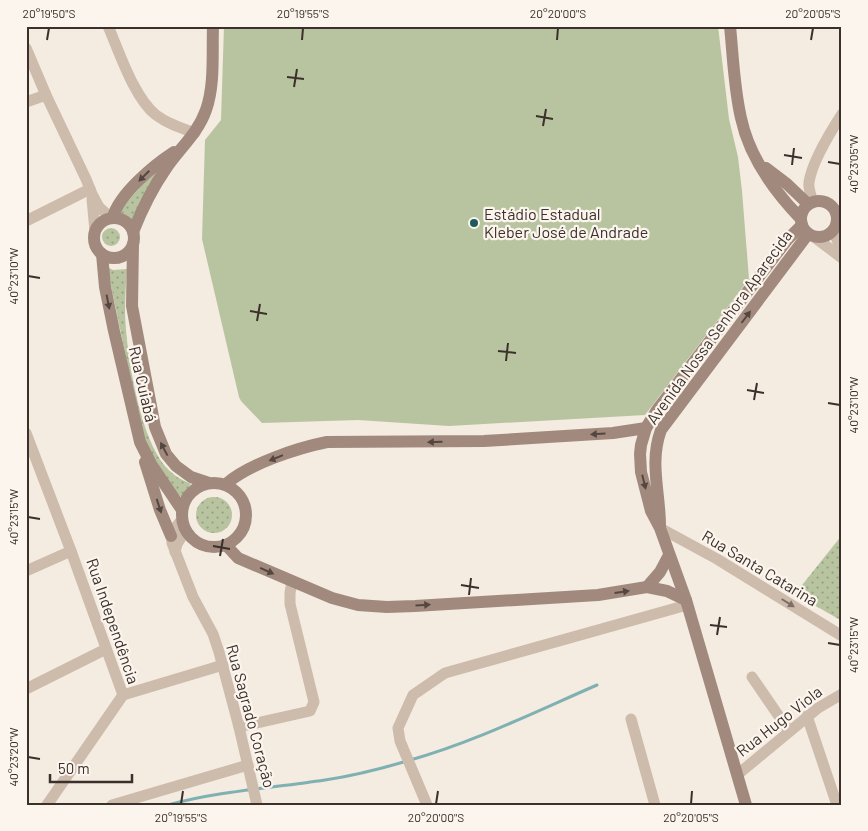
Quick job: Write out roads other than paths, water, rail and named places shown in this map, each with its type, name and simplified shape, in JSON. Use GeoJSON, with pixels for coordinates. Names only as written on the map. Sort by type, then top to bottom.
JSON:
{"type":"FeatureCollection","features":[{"type":"Feature","properties":{"kind":"street"},"geometry":{"type":"LineString","coordinates":[[108,26],[132,80],[154,114],[173,125],[195,132]]}},
{"type":"Feature","properties":{"kind":"street"},"geometry":{"type":"LineString","coordinates":[[91,192],[95,244],[102,254],[114,258],[120,257],[130,250],[141,212],[157,182],[200,123],[210,96],[212,26]]}},
{"type":"Feature","properties":{"kind":"street"},"geometry":{"type":"LineString","coordinates":[[730,26],[741,118],[752,149],[778,195],[806,228],[842,258]]}},
{"type":"Feature","properties":{"kind":"street"},"geometry":{"type":"LineString","coordinates":[[26,48],[91,192],[100,207],[112,217],[126,221],[133,238]]}},
{"type":"Feature","properties":{"kind":"street"},"geometry":{"type":"LineString","coordinates":[[26,102],[46,95]]}},
{"type":"Feature","properties":{"kind":"street"},"geometry":{"type":"LineString","coordinates":[[811,203],[809,191],[811,176],[825,142],[842,114]]}},
{"type":"Feature","properties":{"kind":"street"},"geometry":{"type":"LineString","coordinates":[[95,231],[99,224],[112,217],[120,200],[157,163],[182,146]]}},
{"type":"Feature","properties":{"kind":"street"},"geometry":{"type":"LineString","coordinates":[[760,163],[811,203]]}},
{"type":"Feature","properties":{"kind":"street"},"geometry":{"type":"LineString","coordinates":[[26,221],[91,192]]}},
{"type":"Feature","properties":{"kind":"street"},"geometry":{"type":"LineString","coordinates":[[806,228],[802,213],[811,203],[818,201],[835,204],[836,229],[842,252]]}},
{"type":"Feature","properties":{"kind":"street"},"geometry":{"type":"LineString","coordinates":[[806,228],[824,236],[836,229]]}},
{"type":"Feature","properties":{"kind":"street","name":"Avenida Nossa Senhora Aparecida"},"geometry":{"type":"LineString","coordinates":[[660,528],[651,511],[640,463],[641,445],[646,428],[657,410],[787,240],[806,228]]}},
{"type":"Feature","properties":{"kind":"street","name":"Avenida Nossa Senhora Aparecida"},"geometry":{"type":"LineString","coordinates":[[660,528],[655,462],[657,440],[661,430],[806,228]]}},
{"type":"Feature","properties":{"kind":"street","name":"Rua Cuiabá"},"geometry":{"type":"LineString","coordinates":[[133,238],[132,306],[155,427],[166,454],[176,466],[191,477],[209,482]]}},
{"type":"Feature","properties":{"kind":"street","name":"Rua Cuiabá"},"geometry":{"type":"LineString","coordinates":[[102,254],[105,287],[140,442],[183,520]]}},
{"type":"Feature","properties":{"kind":"street"},"geometry":{"type":"LineString","coordinates":[[226,484],[245,471],[263,463],[308,446],[327,442],[484,441],[613,433],[646,428]]}},
{"type":"Feature","properties":{"kind":"street","name":"Rua Independência"},"geometry":{"type":"LineString","coordinates":[[26,433],[123,695],[47,805]]}},
{"type":"Feature","properties":{"kind":"street"},"geometry":{"type":"LineString","coordinates":[[140,442],[160,510],[171,536]]}},
{"type":"Feature","properties":{"kind":"street"},"geometry":{"type":"LineString","coordinates":[[175,554],[183,520],[185,500],[199,486],[209,482],[226,484],[241,496],[247,515],[241,533],[226,546],[208,547],[199,544],[191,539],[183,520]]}},
{"type":"Feature","properties":{"kind":"street"},"geometry":{"type":"LineString","coordinates":[[171,536],[183,520]]}},
{"type":"Feature","properties":{"kind":"street"},"geometry":{"type":"LineString","coordinates":[[660,528],[686,603],[746,805]]}},
{"type":"Feature","properties":{"kind":"street","name":"Rua Santa Catarina"},"geometry":{"type":"LineString","coordinates":[[660,528],[717,559],[842,636]]}},
{"type":"Feature","properties":{"kind":"street","name":"Rua Sagrado Coração"},"geometry":{"type":"LineString","coordinates":[[171,536],[175,554],[193,596],[213,634],[223,665],[258,805]]}},
{"type":"Feature","properties":{"kind":"street"},"geometry":{"type":"LineString","coordinates":[[226,546],[238,558],[332,598],[358,605],[387,607],[598,595],[646,587],[667,591],[686,603]]}},
{"type":"Feature","properties":{"kind":"street"},"geometry":{"type":"LineString","coordinates":[[26,571],[71,551]]}},
{"type":"Feature","properties":{"kind":"street"},"geometry":{"type":"LineString","coordinates":[[646,587],[660,572],[669,555]]}},
{"type":"Feature","properties":{"kind":"street"},"geometry":{"type":"LineString","coordinates":[[239,727],[310,711],[313,707],[314,702],[290,604],[292,582]]}},
{"type":"Feature","properties":{"kind":"street"},"geometry":{"type":"LineString","coordinates":[[426,805],[400,741],[398,728],[413,695],[445,673],[686,603]]}},
{"type":"Feature","properties":{"kind":"street"},"geometry":{"type":"LineString","coordinates":[[26,689],[106,649]]}},
{"type":"Feature","properties":{"kind":"street"},"geometry":{"type":"LineString","coordinates":[[123,695],[223,665]]}},
{"type":"Feature","properties":{"kind":"street"},"geometry":{"type":"LineString","coordinates":[[752,677],[789,731]]}},
{"type":"Feature","properties":{"kind":"street","name":"Rua Hugo Viola"},"geometry":{"type":"LineString","coordinates":[[737,775],[807,716],[829,700],[842,694]]}},
{"type":"Feature","properties":{"kind":"street"},"geometry":{"type":"LineString","coordinates":[[807,716],[838,791],[837,805]]}},
{"type":"Feature","properties":{"kind":"street"},"geometry":{"type":"LineString","coordinates":[[631,719],[655,805]]}},
{"type":"Feature","properties":{"kind":"street"},"geometry":{"type":"LineString","coordinates":[[112,805],[248,765]]}},
{"type":"Feature","properties":{"kind":"waterway"},"geometry":{"type":"LineString","coordinates":[[168,805],[226,793],[335,778],[397,764],[431,754],[479,736],[597,685]]}},
{"type":"Feature","properties":{"kind":"place","name":"Estádio Estadual Kleber José de Andrade"},"geometry":{"type":"Point","coordinates":[474,223]}}]}
